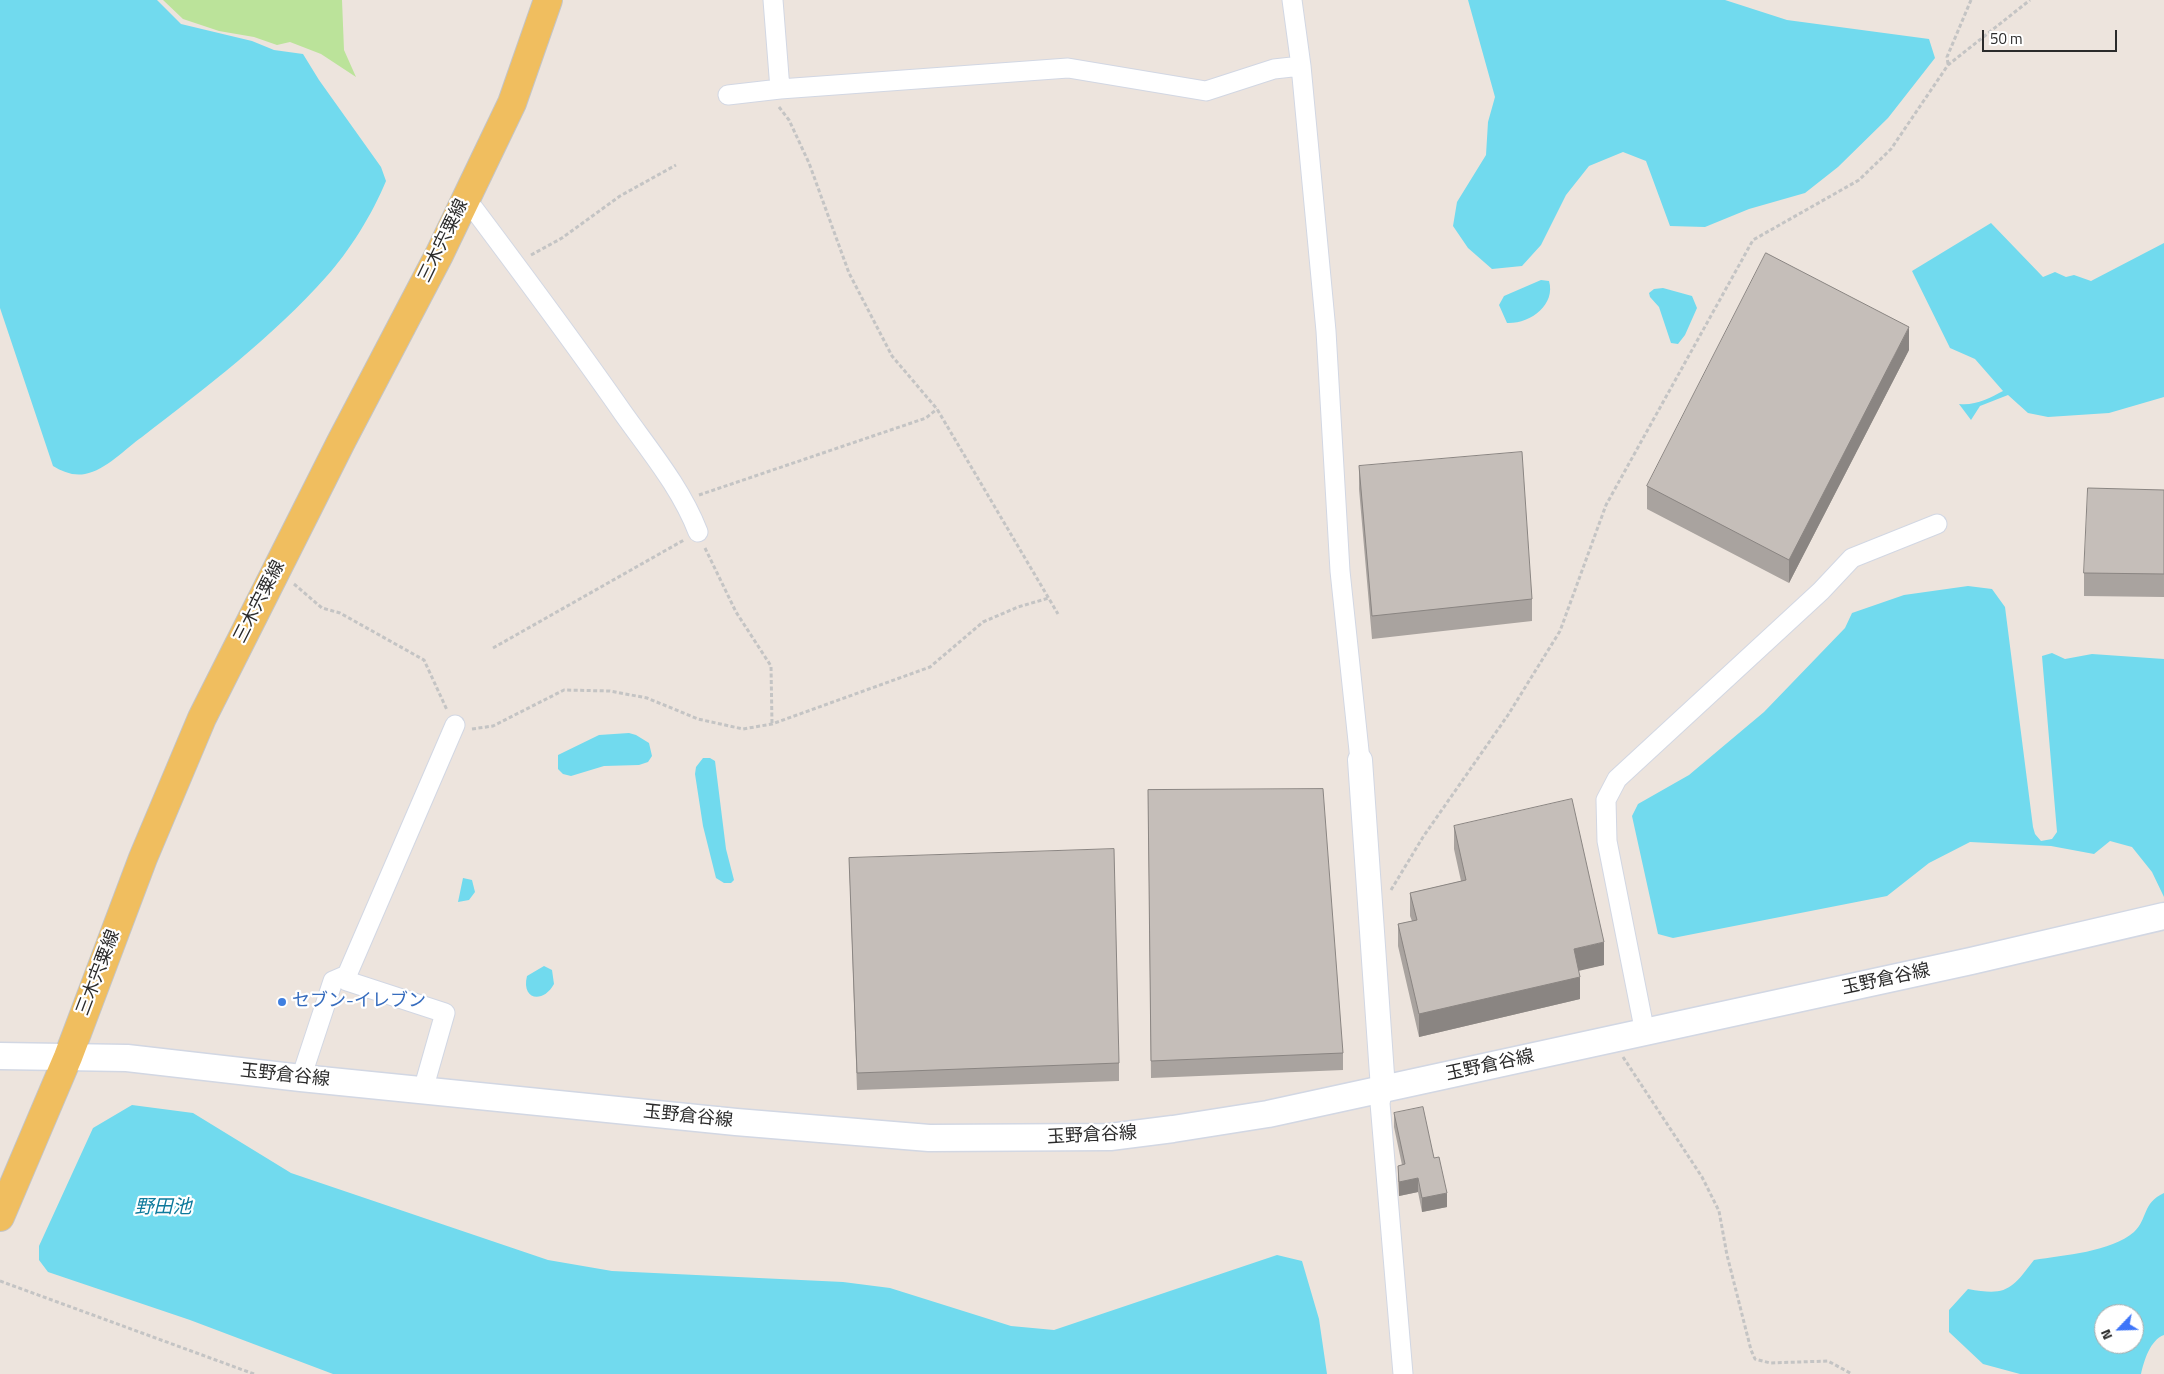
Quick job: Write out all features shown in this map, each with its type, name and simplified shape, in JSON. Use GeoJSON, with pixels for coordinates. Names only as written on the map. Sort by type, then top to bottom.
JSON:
{"type":"FeatureCollection","features":[{"type":"Feature","properties":{"kind":"main road","name":"三木宍粟線"},"geometry":{"type":"LineString","coordinates":[[0,1217],[68,1058],[143,858],[202,718],[274,574],[439,255],[512,102],[548,0]]}},
{"type":"Feature","properties":{"kind":"main road","name":"玉野倉谷線"},"geometry":{"type":"LineString","coordinates":[[0,1056],[127,1058],[301,1078],[736,1122],[929,1138],[1110,1137],[1268,1114],[1645,1033],[2164,916]]}},
{"type":"Feature","properties":{"kind":"street"},"geometry":{"type":"LineString","coordinates":[[773,0],[780,89]]}},
{"type":"Feature","properties":{"kind":"street"},"geometry":{"type":"LineString","coordinates":[[1292,0],[1301,66],[1326,331],[1340,571],[1360,760],[1383,1089],[1380,1103],[1402,1374]]}},
{"type":"Feature","properties":{"kind":"street"},"geometry":{"type":"LineString","coordinates":[[728,95],[780,89],[1068,68],[1206,91],[1274,69],[1301,66]]}},
{"type":"Feature","properties":{"kind":"street"},"geometry":{"type":"LineString","coordinates":[[462,204],[474,209],[645,443],[683,502],[698,532]]}},
{"type":"Feature","properties":{"kind":"street"},"geometry":{"type":"LineString","coordinates":[[1645,1033],[1607,841],[1606,800],[1617,779],[1821,591],[1852,558],[1937,524]]}},
{"type":"Feature","properties":{"kind":"street"},"geometry":{"type":"LineString","coordinates":[[301,1078],[333,981],[347,976],[454,725]]}},
{"type":"Feature","properties":{"kind":"street"},"geometry":{"type":"LineString","coordinates":[[343,977],[347,981],[445,1012],[423,1090]]}},
{"type":"Feature","properties":{"kind":"path"},"geometry":{"type":"LineString","coordinates":[[1948,65],[1947,57],[1971,0]]}},
{"type":"Feature","properties":{"kind":"path"},"geometry":{"type":"LineString","coordinates":[[1370,901],[1387,896],[1423,837],[1508,715],[1560,631],[1606,505],[1753,240],[1859,180],[1891,149],[1948,65],[2030,0]]}},
{"type":"Feature","properties":{"kind":"path"},"geometry":{"type":"LineString","coordinates":[[780,89],[775,102],[789,120],[809,163],[849,273],[892,356],[937,409],[1058,614]]}},
{"type":"Feature","properties":{"kind":"path"},"geometry":{"type":"LineString","coordinates":[[515,264],[562,238],[620,196],[676,165]]}},
{"type":"Feature","properties":{"kind":"path"},"geometry":{"type":"LineString","coordinates":[[683,502],[926,418],[937,409]]}},
{"type":"Feature","properties":{"kind":"path"},"geometry":{"type":"LineString","coordinates":[[493,648],[698,532],[736,612],[771,666],[772,724]]}},
{"type":"Feature","properties":{"kind":"path"},"geometry":{"type":"LineString","coordinates":[[274,574],[291,580],[322,608],[340,612],[424,660],[454,725],[466,730],[493,726],[564,690],[610,691],[647,698],[698,719],[743,729],[772,724],[930,667],[983,622],[1018,607],[1049,598]]}},
{"type":"Feature","properties":{"kind":"path"},"geometry":{"type":"LineString","coordinates":[[1612,1040],[1702,1177],[1719,1211],[1729,1262],[1751,1350],[1755,1359],[1770,1363],[1828,1361],[1852,1374]]}},
{"type":"Feature","properties":{"kind":"path"},"geometry":{"type":"LineString","coordinates":[[0,1281],[254,1374]]}},
{"type":"Feature","properties":{"kind":"green space"},"geometry":{"type":"Polygon","coordinates":[[[163,0],[342,0],[344,50],[356,77],[321,54],[290,42],[277,45],[254,37],[219,31],[183,19],[163,0]]]}},
{"type":"Feature","properties":{"kind":"water"},"geometry":{"type":"Polygon","coordinates":[[[0,0],[157,0],[181,24],[252,41],[274,50],[303,54],[319,80],[381,167],[386,181],[352,244],[306,299],[214,381],[115,458],[93,472],[85,474],[68,473],[53,466],[0,308],[0,0]]]}},
{"type":"Feature","properties":{"kind":"water"},"geometry":{"type":"Polygon","coordinates":[[[1468,0],[1725,0],[1787,20],[1929,39],[1935,58],[1888,118],[1838,167],[1805,193],[1749,209],[1705,227],[1670,226],[1646,161],[1623,152],[1589,166],[1566,195],[1541,245],[1522,266],[1492,269],[1468,248],[1453,226],[1457,202],[1486,155],[1488,122],[1495,97],[1468,0]]]}},
{"type":"Feature","properties":{"kind":"water"},"geometry":{"type":"Polygon","coordinates":[[[1991,223],[2043,277],[2055,272],[2066,277],[2074,275],[2091,281],[2164,243],[2164,397],[2109,413],[2048,417],[2028,413],[2008,395],[1980,406],[1971,420],[1959,404],[1977,403],[2003,391],[1975,359],[1950,348],[1912,271],[1991,223]]]}},
{"type":"Feature","properties":{"kind":"water"},"geometry":{"type":"Polygon","coordinates":[[[1541,280],[1549,281],[1549,298],[1545,305],[1524,320],[1507,323],[1499,305],[1504,296],[1541,280]]]}},
{"type":"Feature","properties":{"kind":"water"},"geometry":{"type":"Polygon","coordinates":[[[1663,288],[1692,296],[1697,308],[1685,335],[1678,344],[1671,343],[1659,307],[1650,297],[1649,293],[1654,289],[1663,288]]]}},
{"type":"Feature","properties":{"kind":"water"},"geometry":{"type":"Polygon","coordinates":[[[1968,586],[1992,589],[2005,607],[2033,827],[2035,834],[2041,841],[2052,839],[2057,832],[2042,656],[2052,653],[2065,659],[2092,654],[2164,659],[2164,897],[2152,872],[2132,847],[2110,841],[2094,854],[2051,846],[1970,842],[1929,863],[1887,896],[1673,938],[1658,934],[1632,816],[1638,804],[1689,775],[1764,712],[1845,628],[1852,613],[1904,595],[1968,586]]]}},
{"type":"Feature","properties":{"kind":"water"},"geometry":{"type":"Polygon","coordinates":[[[629,733],[649,743],[652,756],[648,762],[639,765],[604,766],[571,776],[563,774],[558,769],[558,755],[599,735],[629,733]]]}},
{"type":"Feature","properties":{"kind":"water"},"geometry":{"type":"Polygon","coordinates":[[[703,758],[710,758],[715,761],[726,849],[734,880],[731,883],[724,883],[716,878],[703,826],[695,774],[696,767],[703,758]]]}},
{"type":"Feature","properties":{"kind":"water"},"geometry":{"type":"Polygon","coordinates":[[[463,878],[472,880],[475,892],[469,900],[458,902],[463,878]]]}},
{"type":"Feature","properties":{"kind":"water"},"geometry":{"type":"Polygon","coordinates":[[[544,966],[552,970],[554,984],[544,995],[534,996],[527,990],[527,976],[544,966]]]}},
{"type":"Feature","properties":{"kind":"water","name":"野田池"},"geometry":{"type":"Polygon","coordinates":[[[132,1105],[193,1113],[291,1173],[548,1260],[612,1271],[843,1282],[890,1288],[1011,1326],[1054,1330],[1277,1255],[1302,1261],[1319,1319],[1327,1374],[333,1374],[190,1320],[48,1272],[39,1260],[39,1246],[93,1128],[132,1105]]]}},
{"type":"Feature","properties":{"kind":"water"},"geometry":{"type":"Polygon","coordinates":[[[2164,1193],[2164,1335],[2151,1346],[2141,1374],[2020,1374],[1983,1364],[1949,1332],[1949,1310],[1968,1289],[2000,1291],[2013,1284],[2034,1260],[2087,1252],[2124,1239],[2134,1232],[2142,1222],[2152,1201],[2164,1193]]]}},
{"type":"Feature","properties":{"kind":"building"},"geometry":{"type":"Polygon","coordinates":[[[1766,253],[1909,327],[1789,560],[1647,486],[1766,253]]]}},
{"type":"Feature","properties":{"kind":"building"},"geometry":{"type":"Polygon","coordinates":[[[1522,452],[1532,599],[1372,616],[1359,466],[1522,452]]]}},
{"type":"Feature","properties":{"kind":"building"},"geometry":{"type":"Polygon","coordinates":[[[2088,488],[2164,490],[2164,574],[2084,573],[2088,488]]]}},
{"type":"Feature","properties":{"kind":"building"},"geometry":{"type":"Polygon","coordinates":[[[1323,789],[1343,1053],[1151,1061],[1148,790],[1323,789]]]}},
{"type":"Feature","properties":{"kind":"building"},"geometry":{"type":"Polygon","coordinates":[[[1572,799],[1604,942],[1574,949],[1580,977],[1419,1014],[1398,924],[1417,920],[1410,893],[1466,880],[1454,826],[1572,799]]]}},
{"type":"Feature","properties":{"kind":"building"},"geometry":{"type":"Polygon","coordinates":[[[1114,849],[1119,1063],[857,1073],[849,858],[1114,849]]]}},
{"type":"Feature","properties":{"kind":"building"},"geometry":{"type":"Polygon","coordinates":[[[1423,1107],[1434,1158],[1439,1157],[1447,1193],[1422,1198],[1418,1178],[1399,1182],[1398,1166],[1405,1164],[1394,1113],[1423,1107]]]}},
{"type":"Feature","properties":{"kind":"place","name":"セブン-イレブン"},"geometry":{"type":"Point","coordinates":[282,1002]}}]}
